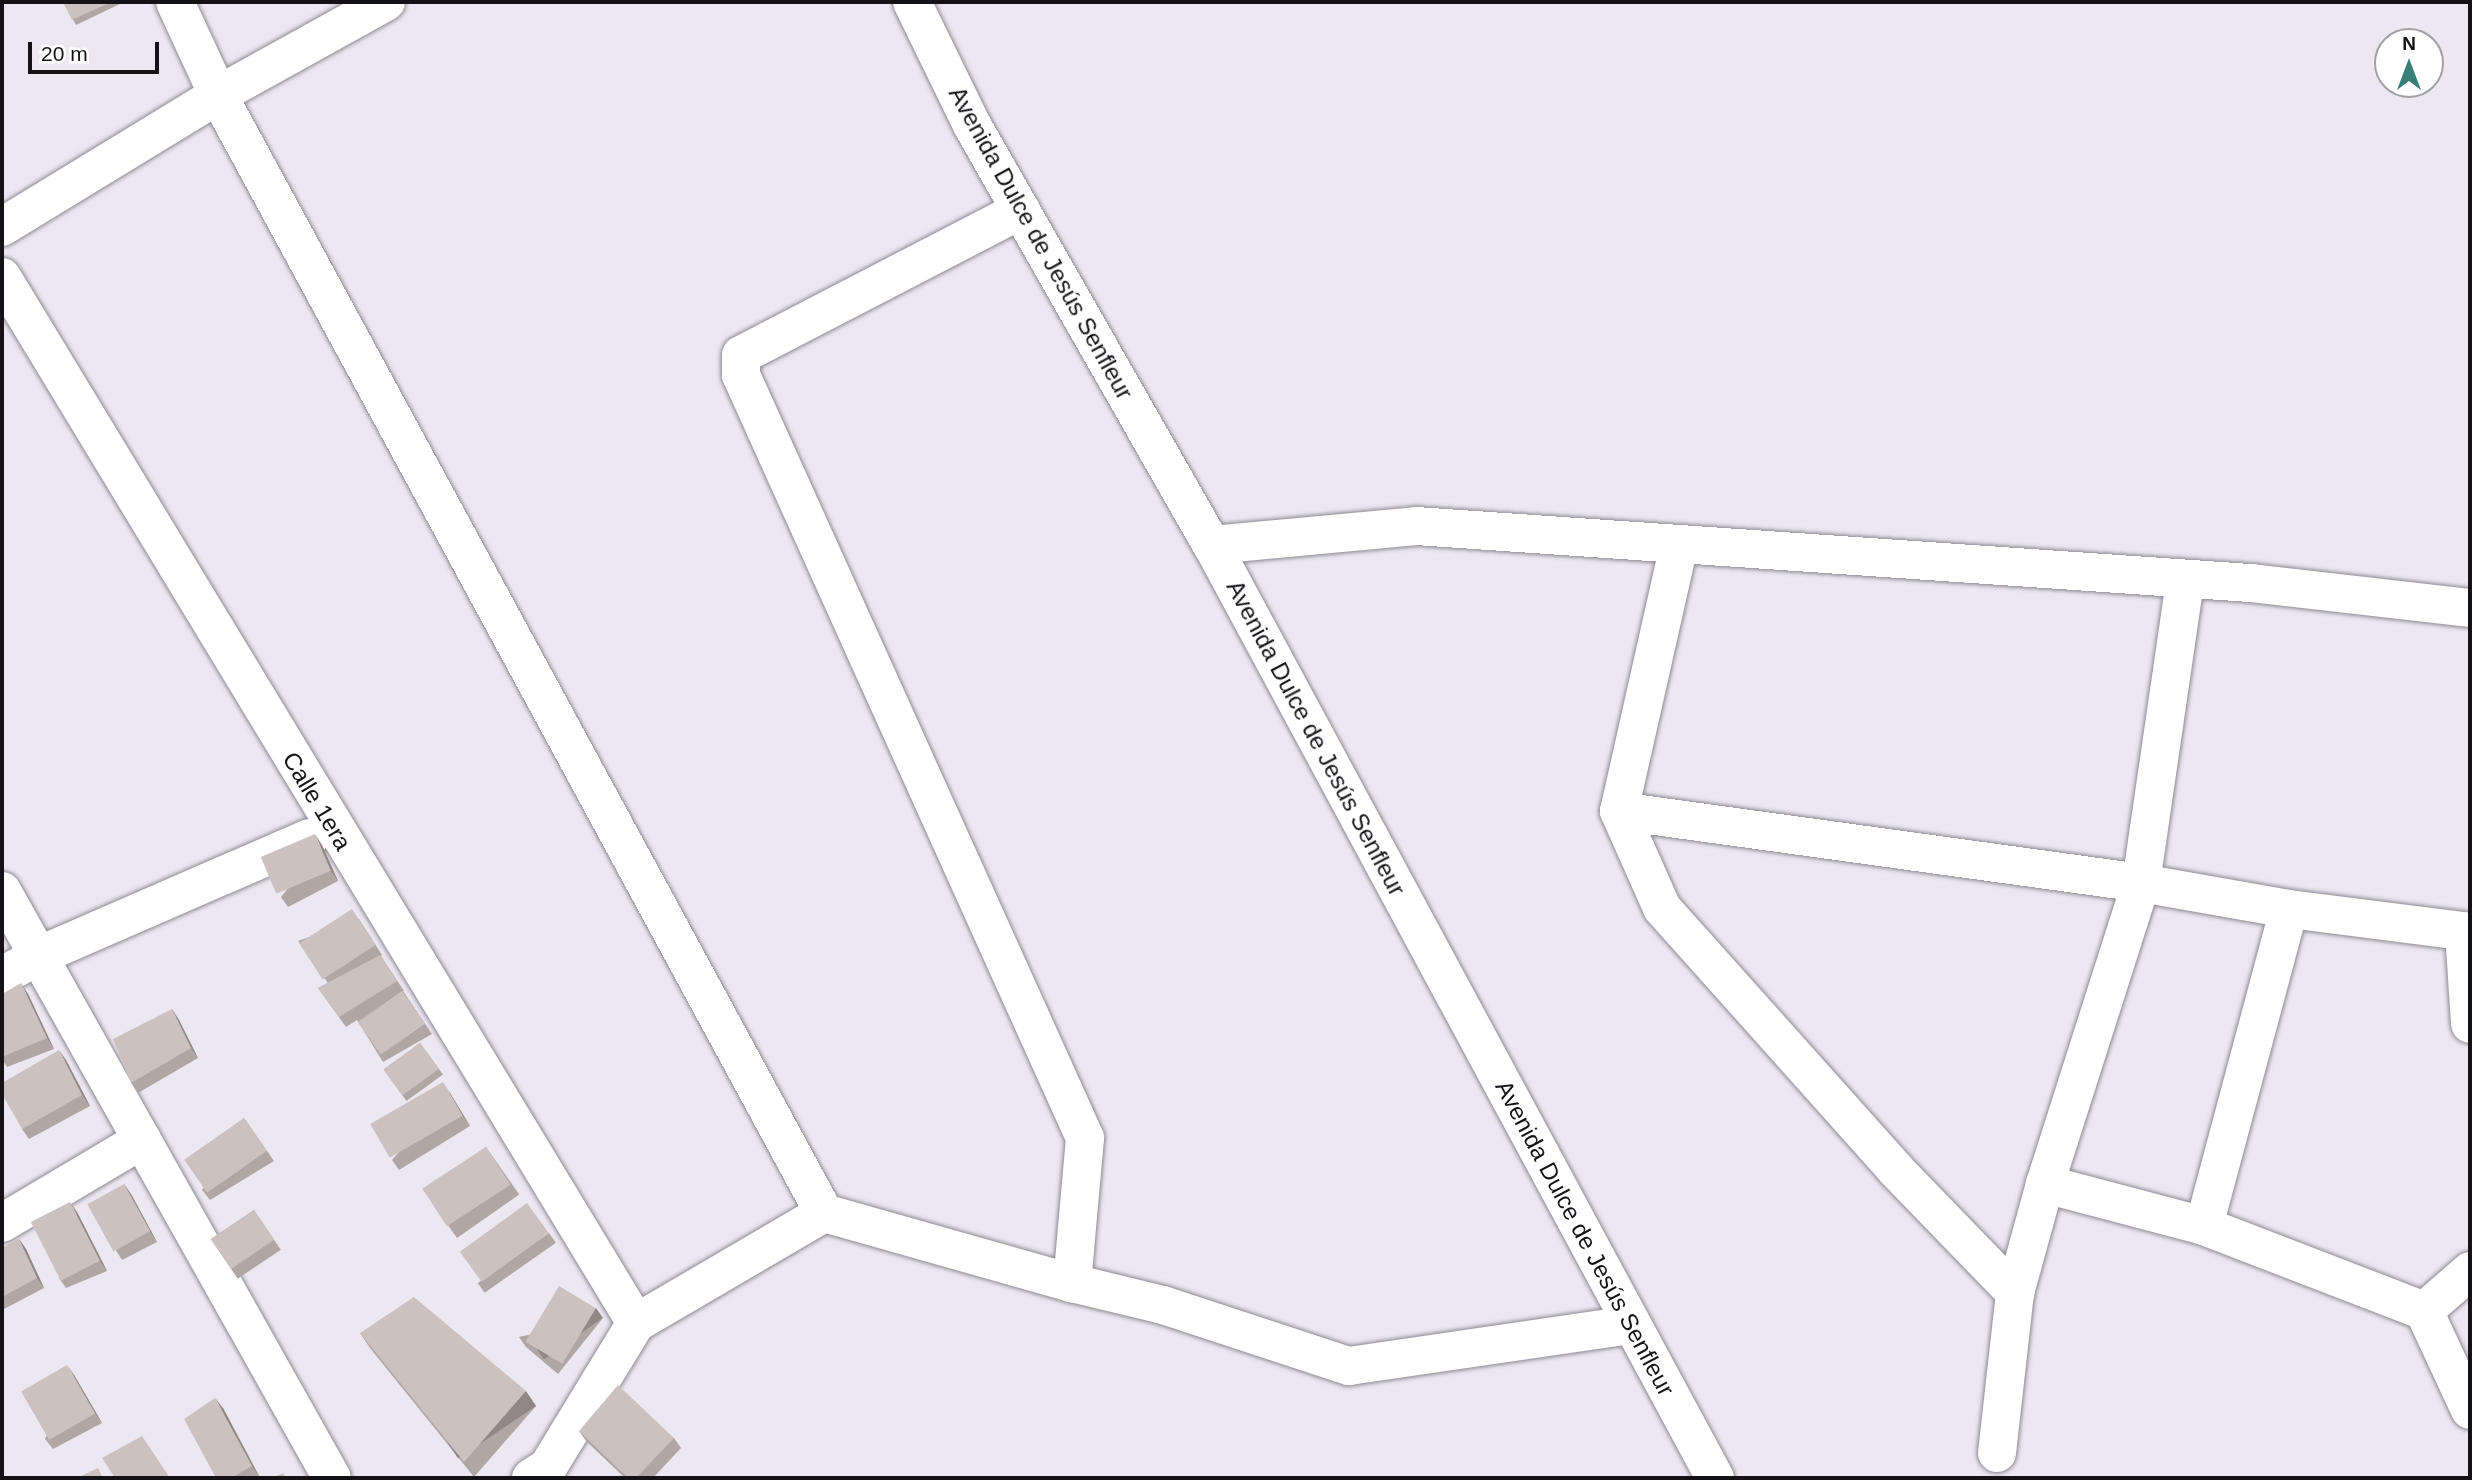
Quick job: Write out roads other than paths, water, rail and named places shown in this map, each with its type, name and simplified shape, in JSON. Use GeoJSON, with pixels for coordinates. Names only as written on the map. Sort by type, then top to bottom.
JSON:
{"type":"FeatureCollection","features":[{"type":"Feature","properties":{"kind":"street"},"geometry":{"type":"LineString","coordinates":[[175,2],[218,95],[824,1213],[1072,1283],[1163,1305],[1349,1366],[1632,1325]]}},
{"type":"Feature","properties":{"kind":"street"},"geometry":{"type":"LineString","coordinates":[[2,227],[218,95],[386,2]]}},
{"type":"Feature","properties":{"kind":"street","name":"Avenida Dulce de Jesús Senfleur"},"geometry":{"type":"LineString","coordinates":[[912,2],[972,125],[1212,545],[1715,1478]]}},
{"type":"Feature","properties":{"kind":"street"},"geometry":{"type":"LineString","coordinates":[[1021,210],[741,355],[741,375],[1085,1138],[1072,1283]]}},
{"type":"Feature","properties":{"kind":"street","name":"Calle 1era"},"geometry":{"type":"LineString","coordinates":[[2,277],[636,1323]]}},
{"type":"Feature","properties":{"kind":"street"},"geometry":{"type":"LineString","coordinates":[[1212,545],[1416,526],[2185,581],[2251,583],[2470,608]]}},
{"type":"Feature","properties":{"kind":"street"},"geometry":{"type":"LineString","coordinates":[[1679,545],[1619,811],[1662,908],[1895,1169],[2015,1293]]}},
{"type":"Feature","properties":{"kind":"street"},"geometry":{"type":"LineString","coordinates":[[1997,1453],[2015,1293],[2045,1184],[2141,883],[2185,581]]}},
{"type":"Feature","properties":{"kind":"street"},"geometry":{"type":"LineString","coordinates":[[1619,811],[2141,883],[2289,909],[2467,932],[2470,1024]]}},
{"type":"Feature","properties":{"kind":"street"},"geometry":{"type":"LineString","coordinates":[[2,976],[38,956],[334,828]]}},
{"type":"Feature","properties":{"kind":"street"},"geometry":{"type":"LineString","coordinates":[[2,891],[332,1478]]}},
{"type":"Feature","properties":{"kind":"street"},"geometry":{"type":"LineString","coordinates":[[2204,1226],[2289,909]]}},
{"type":"Feature","properties":{"kind":"street"},"geometry":{"type":"LineString","coordinates":[[2,1223],[142,1140]]}},
{"type":"Feature","properties":{"kind":"street"},"geometry":{"type":"LineString","coordinates":[[2045,1184],[2204,1226],[2424,1311],[2470,1410]]}},
{"type":"Feature","properties":{"kind":"street"},"geometry":{"type":"LineString","coordinates":[[531,1478],[548,1467],[636,1323],[824,1213]]}},
{"type":"Feature","properties":{"kind":"street"},"geometry":{"type":"LineString","coordinates":[[2424,1311],[2470,1271]]}}]}
